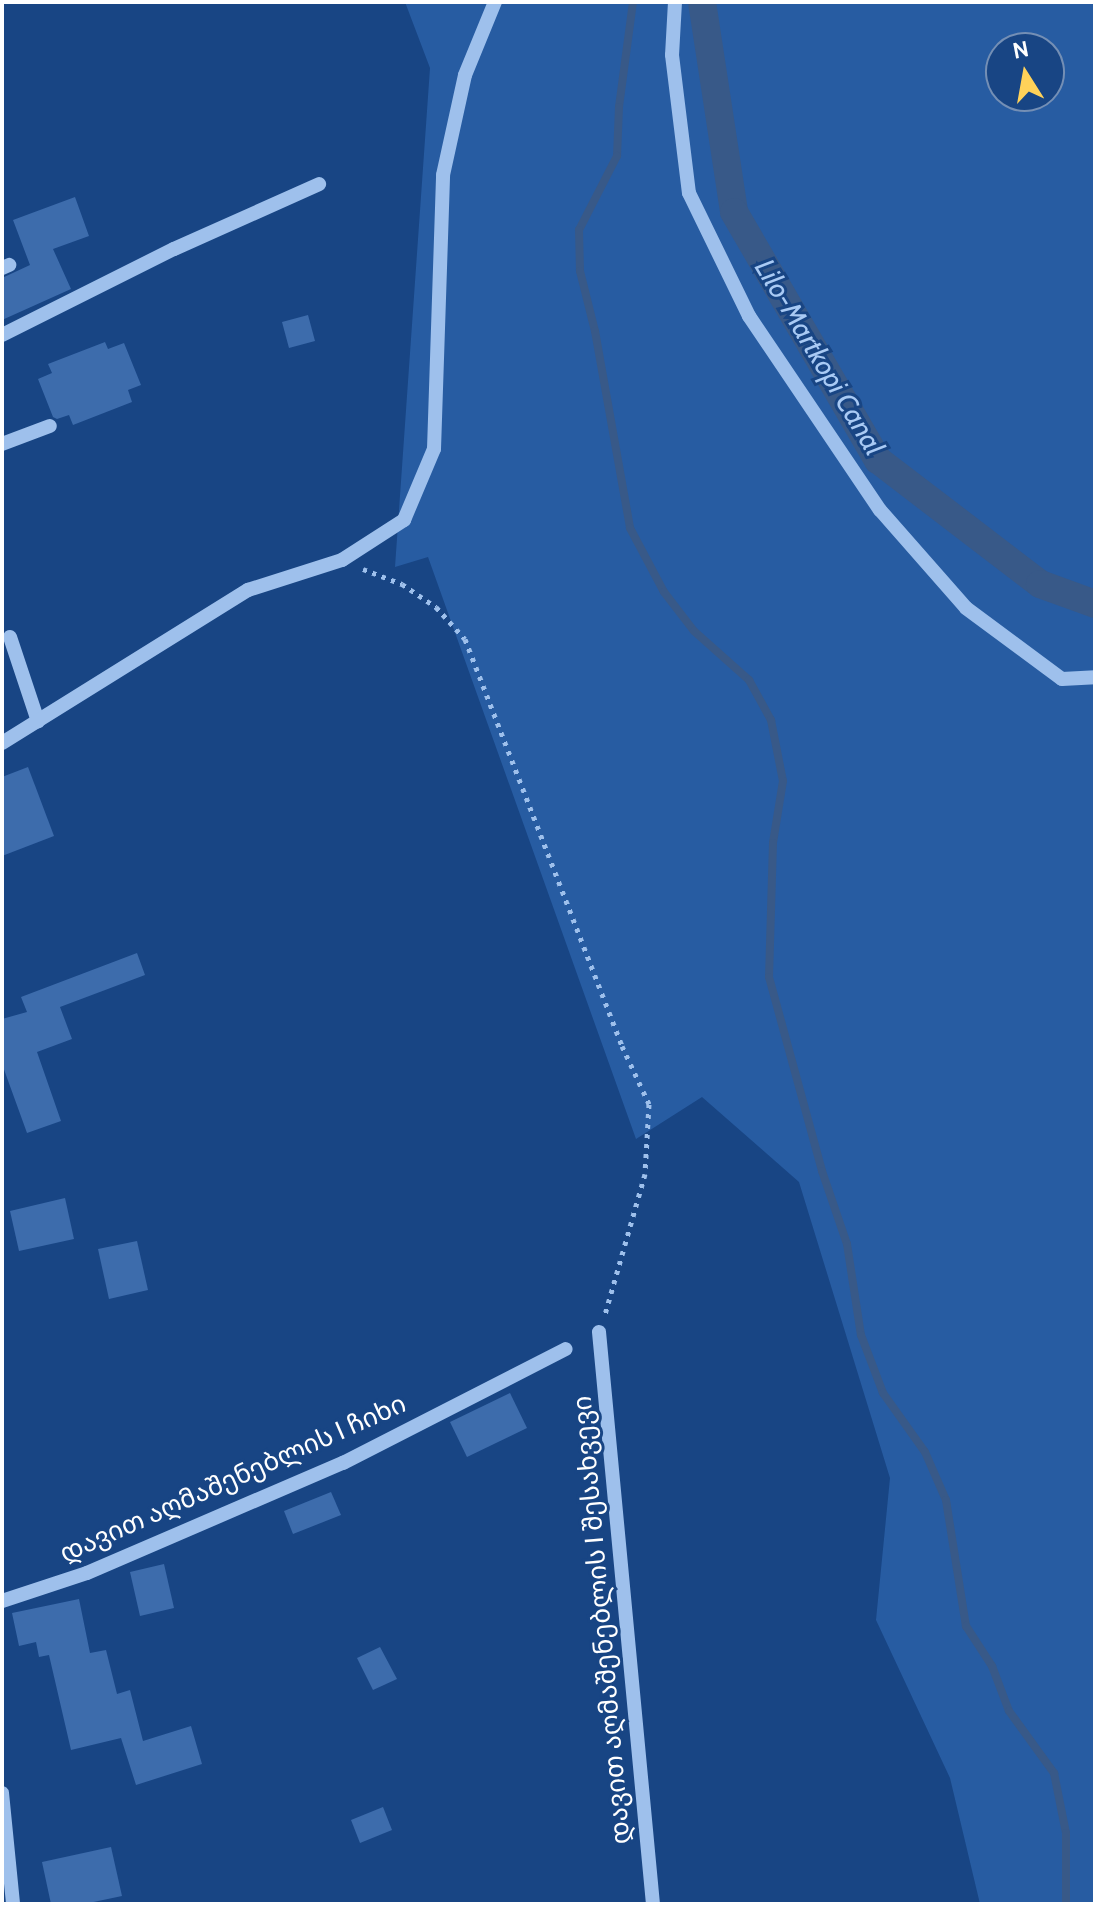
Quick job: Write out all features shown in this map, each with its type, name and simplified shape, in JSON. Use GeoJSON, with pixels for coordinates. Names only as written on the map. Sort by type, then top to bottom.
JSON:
{"type":"FeatureCollection","features":[{"type":"Feature","properties":{"kind":"street"},"geometry":{"type":"LineString","coordinates":[[2,743],[248,590],[342,560],[404,520],[434,449],[443,175],[465,75],[495,2]]}},
{"type":"Feature","properties":{"kind":"street"},"geometry":{"type":"LineString","coordinates":[[675,2],[672,55],[689,193],[749,316],[880,510],[966,608],[1062,679],[1095,677]]}},
{"type":"Feature","properties":{"kind":"street"},"geometry":{"type":"LineString","coordinates":[[2,335],[174,249],[319,184]]}},
{"type":"Feature","properties":{"kind":"street"},"geometry":{"type":"LineString","coordinates":[[2,444],[50,426]]}},
{"type":"Feature","properties":{"kind":"street"},"geometry":{"type":"LineString","coordinates":[[10,637],[38,721]]}},
{"type":"Feature","properties":{"kind":"street","name":"დავით აღმაშენებლის I შესახვევი"},"geometry":{"type":"LineString","coordinates":[[599,1332],[653,1904]]}},
{"type":"Feature","properties":{"kind":"street","name":"დავით აღმაშენებლის I ჩიხი"},"geometry":{"type":"LineString","coordinates":[[2,1601],[87,1573],[343,1463],[566,1349]]}},
{"type":"Feature","properties":{"kind":"street"},"geometry":{"type":"LineString","coordinates":[[2,1793],[9,1896]]}},
{"type":"Feature","properties":{"kind":"path"},"geometry":{"type":"LineString","coordinates":[[342,560],[402,584],[436,607],[465,639],[622,1046],[649,1104],[645,1174],[599,1332]]}},
{"type":"Feature","properties":{"kind":"shaded area"},"geometry":{"type":"Polygon","coordinates":[[[405,2],[1095,2],[1095,1904],[980,1904],[950,1778],[876,1620],[890,1478],[799,1182],[702,1097],[636,1139],[428,557],[395,567],[430,68],[405,2]]]}},
{"type":"Feature","properties":{"kind":"building"},"geometry":{"type":"Polygon","coordinates":[[[75,197],[89,236],[53,249],[71,289],[2,320],[2,278],[30,265],[13,220],[75,197]]]}},
{"type":"Feature","properties":{"kind":"building"},"geometry":{"type":"Polygon","coordinates":[[[308,315],[315,341],[289,348],[282,322],[308,315]]]}},
{"type":"Feature","properties":{"kind":"building"},"geometry":{"type":"Polygon","coordinates":[[[105,342],[108,349],[124,343],[141,385],[128,390],[132,402],[73,425],[69,415],[57,419],[53,417],[38,379],[52,373],[48,364],[105,342]]]}},
{"type":"Feature","properties":{"kind":"building"},"geometry":{"type":"Polygon","coordinates":[[[28,767],[54,836],[2,856],[2,777],[28,767]]]}},
{"type":"Feature","properties":{"kind":"building"},"geometry":{"type":"Polygon","coordinates":[[[137,953],[145,975],[60,1007],[72,1039],[37,1052],[61,1121],[27,1133],[2,1064],[2,1019],[27,1012],[21,997],[137,953]]]}},
{"type":"Feature","properties":{"kind":"building"},"geometry":{"type":"Polygon","coordinates":[[[65,1198],[74,1239],[19,1251],[10,1211],[65,1198]]]}},
{"type":"Feature","properties":{"kind":"building"},"geometry":{"type":"Polygon","coordinates":[[[137,1241],[148,1290],[109,1299],[98,1249],[137,1241]]]}},
{"type":"Feature","properties":{"kind":"building"},"geometry":{"type":"Polygon","coordinates":[[[510,1393],[527,1428],[467,1457],[450,1422],[510,1393]]]}},
{"type":"Feature","properties":{"kind":"building"},"geometry":{"type":"Polygon","coordinates":[[[331,1492],[341,1515],[293,1534],[284,1511],[331,1492]]]}},
{"type":"Feature","properties":{"kind":"building"},"geometry":{"type":"Polygon","coordinates":[[[164,1564],[174,1608],[140,1616],[130,1572],[164,1564]]]}},
{"type":"Feature","properties":{"kind":"building"},"geometry":{"type":"Polygon","coordinates":[[[79,1599],[90,1653],[106,1650],[117,1694],[130,1690],[143,1741],[191,1726],[202,1764],[136,1785],[121,1738],[71,1750],[49,1655],[39,1657],[36,1642],[19,1646],[12,1613],[79,1599]]]}},
{"type":"Feature","properties":{"kind":"building"},"geometry":{"type":"Polygon","coordinates":[[[380,1647],[397,1679],[373,1690],[357,1658],[380,1647]]]}},
{"type":"Feature","properties":{"kind":"building"},"geometry":{"type":"Polygon","coordinates":[[[383,1807],[392,1830],[360,1843],[351,1820],[383,1807]]]}},
{"type":"Feature","properties":{"kind":"building"},"geometry":{"type":"Polygon","coordinates":[[[111,1847],[122,1896],[84,1904],[51,1904],[42,1862],[111,1847]]]}},
{"type":"Feature","properties":{"kind":"waterway"},"geometry":{"type":"LineString","coordinates":[[633,2],[619,107],[617,156],[579,230],[580,271],[595,331],[630,528],[664,592],[694,631],[749,680],[771,720],[783,781],[773,843],[769,977],[822,1171],[847,1244],[861,1335],[883,1393],[925,1452],[946,1500],[966,1626],[992,1666],[1009,1711],[1054,1773],[1066,1833],[1066,1904]]}},
{"type":"Feature","properties":{"kind":"waterway","name":"Lilo-Martkopi Canal"},"geometry":{"type":"LineString","coordinates":[[702,2],[734,212],[878,460],[1040,584],[1095,604]]}}]}
